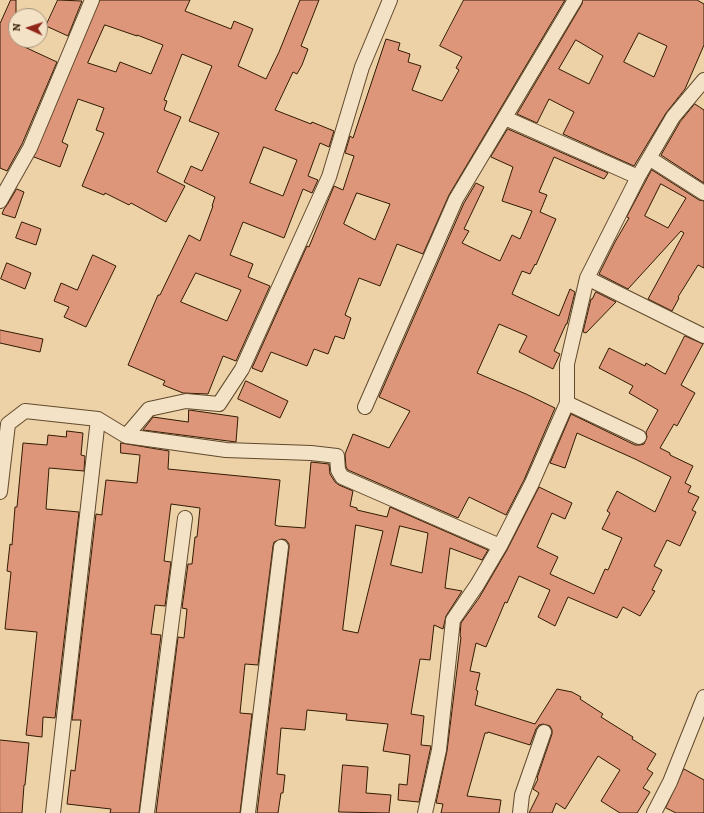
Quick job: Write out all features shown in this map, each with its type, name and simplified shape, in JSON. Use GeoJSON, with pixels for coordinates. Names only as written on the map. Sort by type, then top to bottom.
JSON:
{"type":"FeatureCollection","features":[{"type":"Feature","properties":{"kind":"street"},"geometry":{"type":"LineString","coordinates":[[0,201],[30,148],[92,0]]}},
{"type":"Feature","properties":{"kind":"street"},"geometry":{"type":"LineString","coordinates":[[126,436],[149,409],[186,401],[218,404],[242,369],[329,177],[362,67],[390,0]]}},
{"type":"Feature","properties":{"kind":"street"},"geometry":{"type":"LineString","coordinates":[[365,407],[456,199],[575,0]]}},
{"type":"Feature","properties":{"kind":"street"},"geometry":{"type":"LineString","coordinates":[[425,813],[440,750],[453,620],[477,585],[500,546],[532,483],[567,403],[567,364],[587,278],[638,177],[673,117],[704,80]]}},
{"type":"Feature","properties":{"kind":"street"},"geometry":{"type":"LineString","coordinates":[[505,118],[638,177]]}},
{"type":"Feature","properties":{"kind":"street"},"geometry":{"type":"LineString","coordinates":[[649,158],[704,194]]}},
{"type":"Feature","properties":{"kind":"street"},"geometry":{"type":"LineString","coordinates":[[587,278],[704,336]]}},
{"type":"Feature","properties":{"kind":"street"},"geometry":{"type":"LineString","coordinates":[[567,403],[639,437]]}},
{"type":"Feature","properties":{"kind":"street"},"geometry":{"type":"LineString","coordinates":[[0,492],[8,424],[25,411],[98,419],[126,436],[226,450],[311,453],[337,456],[338,470],[342,477],[500,546]]}},
{"type":"Feature","properties":{"kind":"street"},"geometry":{"type":"LineString","coordinates":[[53,813],[98,419]]}},
{"type":"Feature","properties":{"kind":"street"},"geometry":{"type":"LineString","coordinates":[[147,813],[185,518]]}},
{"type":"Feature","properties":{"kind":"street"},"geometry":{"type":"LineString","coordinates":[[248,813],[281,546]]}},
{"type":"Feature","properties":{"kind":"street"},"geometry":{"type":"LineString","coordinates":[[654,813],[670,782],[704,697]]}},
{"type":"Feature","properties":{"kind":"street"},"geometry":{"type":"LineString","coordinates":[[520,813],[522,795],[544,732]]}},
{"type":"Feature","properties":{"kind":"building"},"geometry":{"type":"Polygon","coordinates":[[[11,0],[16,0],[16,8],[8,8],[8,48],[27,48],[57,62],[22,144],[7,171],[0,168],[0,24],[11,0]]]}},
{"type":"Feature","properties":{"kind":"building"},"geometry":{"type":"Polygon","coordinates":[[[58,0],[82,1],[68,36],[48,27],[48,22],[58,0]]]}},
{"type":"Feature","properties":{"kind":"building"},"geometry":{"type":"Polygon","coordinates":[[[100,0],[190,0],[185,11],[231,29],[234,21],[253,29],[238,66],[266,79],[279,52],[300,0],[319,0],[301,46],[308,49],[302,65],[297,74],[293,72],[275,110],[334,131],[329,147],[320,143],[308,176],[318,180],[312,193],[303,189],[284,238],[243,222],[230,255],[253,264],[248,277],[270,286],[236,361],[223,356],[208,394],[183,393],[163,385],[165,381],[128,365],[158,295],[160,295],[189,235],[200,241],[213,206],[215,197],[184,182],[191,166],[202,171],[219,133],[189,121],[212,66],[182,54],[164,100],[167,101],[164,110],[181,117],[157,172],[185,186],[166,222],[131,203],[129,205],[105,193],[104,195],[82,186],[104,133],[96,130],[104,108],[78,99],[62,142],[68,145],[60,167],[34,157],[100,0]],[[105,25],[88,63],[116,72],[120,62],[151,74],[163,45],[105,25]],[[264,147],[250,183],[283,196],[297,160],[264,147]],[[196,273],[181,302],[227,321],[241,290],[196,273]]]}},
{"type":"Feature","properties":{"kind":"building"},"geometry":{"type":"Polygon","coordinates":[[[464,0],[565,0],[449,195],[423,254],[397,244],[380,286],[359,278],[345,315],[351,318],[344,339],[335,336],[328,354],[314,349],[307,366],[271,352],[262,372],[252,368],[307,246],[309,247],[334,186],[343,190],[354,156],[345,153],[350,136],[353,138],[386,39],[400,43],[398,50],[410,54],[408,62],[421,66],[412,90],[442,101],[459,70],[456,68],[462,57],[440,46],[464,0]],[[357,193],[344,224],[375,240],[390,204],[357,193]]]}},
{"type":"Feature","properties":{"kind":"building"},"geometry":{"type":"Polygon","coordinates":[[[583,0],[697,0],[704,4],[704,45],[685,89],[666,113],[634,166],[563,134],[574,112],[549,99],[537,123],[517,114],[583,0]],[[639,33],[624,62],[654,77],[667,46],[639,33]],[[576,40],[559,69],[589,84],[603,56],[576,40]]]}},
{"type":"Feature","properties":{"kind":"building"},"geometry":{"type":"Polygon","coordinates":[[[695,104],[704,110],[704,183],[661,155],[680,122],[695,104]]]}},
{"type":"Feature","properties":{"kind":"building"},"geometry":{"type":"Polygon","coordinates":[[[508,129],[608,173],[604,179],[554,157],[539,192],[547,195],[540,212],[556,219],[536,265],[535,264],[530,274],[522,271],[512,294],[559,316],[570,289],[575,292],[567,324],[554,351],[560,354],[553,369],[519,352],[527,336],[499,324],[477,373],[555,408],[524,480],[506,515],[469,497],[458,518],[348,470],[346,467],[345,454],[353,434],[389,448],[410,411],[379,397],[464,203],[476,183],[484,187],[464,229],[469,231],[462,243],[500,261],[512,235],[520,239],[532,211],[502,201],[513,167],[491,157],[508,129]]]}},
{"type":"Feature","properties":{"kind":"building"},"geometry":{"type":"Polygon","coordinates":[[[652,170],[699,200],[704,201],[704,268],[698,265],[678,297],[679,298],[672,311],[648,299],[684,233],[681,231],[628,289],[599,274],[629,218],[627,217],[652,170]],[[661,184],[645,216],[668,228],[686,198],[661,184]]]}},
{"type":"Feature","properties":{"kind":"building"},"geometry":{"type":"Polygon","coordinates":[[[17,189],[24,192],[15,218],[2,214],[4,209],[17,189]]]}},
{"type":"Feature","properties":{"kind":"building"},"geometry":{"type":"Polygon","coordinates":[[[22,222],[41,229],[36,245],[16,238],[22,222]]]}},
{"type":"Feature","properties":{"kind":"building"},"geometry":{"type":"Polygon","coordinates":[[[93,255],[116,266],[86,327],[64,317],[69,307],[54,301],[61,283],[77,290],[93,255]]]}},
{"type":"Feature","properties":{"kind":"building"},"geometry":{"type":"Polygon","coordinates":[[[7,263],[31,273],[25,289],[1,279],[7,263]]]}},
{"type":"Feature","properties":{"kind":"building"},"geometry":{"type":"Polygon","coordinates":[[[596,292],[616,302],[586,333],[583,332],[591,299],[596,292]]]}},
{"type":"Feature","properties":{"kind":"building"},"geometry":{"type":"Polygon","coordinates":[[[0,330],[43,339],[40,352],[0,343],[0,330]]]}},
{"type":"Feature","properties":{"kind":"building"},"geometry":{"type":"Polygon","coordinates":[[[685,336],[703,344],[681,385],[695,393],[677,426],[674,424],[660,448],[670,453],[670,455],[693,466],[685,483],[691,486],[688,492],[699,497],[692,510],[696,512],[680,546],[667,540],[654,566],[662,570],[652,590],[655,591],[640,616],[623,607],[617,618],[568,597],[555,626],[538,617],[550,590],[519,576],[507,603],[505,602],[486,647],[476,643],[470,671],[480,673],[476,690],[478,691],[475,705],[535,724],[557,689],[572,692],[581,697],[580,699],[603,714],[601,717],[633,737],[632,739],[656,754],[647,769],[653,773],[643,788],[650,792],[637,813],[620,813],[601,801],[620,770],[598,756],[565,809],[556,803],[552,813],[529,813],[539,793],[533,789],[538,779],[537,778],[552,734],[550,726],[543,724],[539,725],[536,729],[530,745],[488,732],[485,733],[467,796],[501,800],[499,813],[441,813],[443,804],[436,803],[447,751],[461,637],[461,623],[479,598],[507,550],[539,487],[572,503],[565,519],[552,513],[537,547],[558,557],[550,574],[594,594],[605,569],[608,570],[622,538],[602,529],[610,513],[607,511],[617,491],[655,512],[671,477],[577,433],[565,468],[550,463],[571,414],[635,445],[644,444],[647,437],[646,432],[658,410],[629,393],[633,386],[599,368],[609,348],[645,366],[646,363],[665,374],[685,336]]]}},
{"type":"Feature","properties":{"kind":"building"},"geometry":{"type":"Polygon","coordinates":[[[246,381],[288,401],[280,418],[238,399],[246,381]]]}},
{"type":"Feature","properties":{"kind":"building"},"geometry":{"type":"Polygon","coordinates":[[[189,410],[238,417],[236,442],[143,430],[153,417],[188,422],[189,410]]]}},
{"type":"Feature","properties":{"kind":"building"},"geometry":{"type":"Polygon","coordinates":[[[67,431],[83,433],[81,455],[85,456],[84,471],[49,468],[46,509],[79,512],[55,718],[43,717],[42,737],[26,735],[37,632],[5,629],[11,572],[7,571],[10,544],[12,545],[15,507],[17,507],[23,443],[47,445],[48,435],[66,437],[67,431]]]}},
{"type":"Feature","properties":{"kind":"building"},"geometry":{"type":"Polygon","coordinates":[[[121,443],[169,451],[168,469],[280,480],[275,525],[305,528],[311,462],[329,464],[330,474],[335,482],[353,491],[350,506],[357,508],[357,510],[387,517],[390,507],[488,550],[482,560],[450,548],[445,588],[462,591],[446,616],[443,629],[434,625],[430,660],[420,659],[411,714],[424,716],[421,745],[431,746],[419,802],[398,800],[399,784],[407,785],[410,755],[383,751],[388,724],[346,720],[347,714],[307,710],[305,730],[281,728],[277,774],[285,775],[283,793],[281,793],[278,813],[257,813],[289,548],[289,544],[286,540],[282,539],[274,542],[273,546],[258,665],[245,664],[240,713],[252,714],[240,813],[156,813],[178,637],[184,638],[187,609],[182,608],[188,564],[192,564],[200,508],[171,504],[164,561],[171,562],[165,606],[155,605],[151,634],[161,635],[139,813],[110,813],[111,809],[67,804],[71,770],[75,771],[81,720],[72,720],[96,514],[102,515],[106,480],[137,483],[140,455],[121,453],[121,443]],[[356,525],[343,630],[358,633],[383,531],[356,525]],[[400,526],[391,565],[422,573],[428,533],[400,526]]]}},
{"type":"Feature","properties":{"kind":"building"},"geometry":{"type":"Polygon","coordinates":[[[0,740],[29,743],[22,813],[0,813],[0,740]]]}},
{"type":"Feature","properties":{"kind":"building"},"geometry":{"type":"Polygon","coordinates":[[[343,765],[368,767],[366,793],[391,795],[389,813],[339,812],[343,765]]]}},
{"type":"Feature","properties":{"kind":"building"},"geometry":{"type":"Polygon","coordinates":[[[684,769],[704,780],[704,813],[676,813],[666,808],[684,769]]]}}]}
